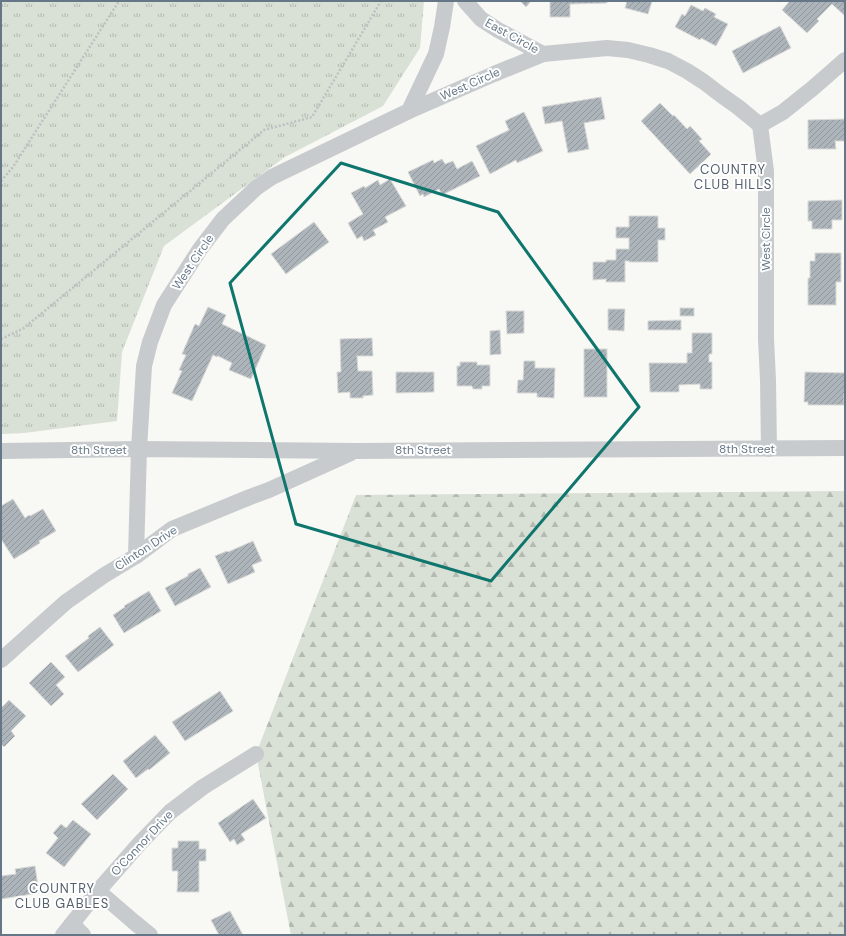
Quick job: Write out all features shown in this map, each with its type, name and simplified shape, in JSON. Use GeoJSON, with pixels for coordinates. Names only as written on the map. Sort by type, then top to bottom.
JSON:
{"type":"FeatureCollection","features":[{"type":"Feature","properties":{"kind":"street"},"geometry":{"type":"LineString","coordinates":[[409,111],[436,54],[446,1]]}},
{"type":"Feature","properties":{"kind":"street","name":"East Circle"},"geometry":{"type":"LineString","coordinates":[[465,1],[481,19],[498,30],[543,54]]}},
{"type":"Feature","properties":{"kind":"street","name":"West Circle"},"geometry":{"type":"LineString","coordinates":[[136,556],[139,450],[144,366],[150,342],[164,305],[200,248],[223,219],[256,188],[272,177],[409,111],[543,54],[607,48],[628,50],[668,61],[704,82],[760,125],[766,171],[766,338],[769,449]]}},
{"type":"Feature","properties":{"kind":"street"},"geometry":{"type":"LineString","coordinates":[[760,125],[783,112],[845,60]]}},
{"type":"Feature","properties":{"kind":"street","name":"8th Street"},"geometry":{"type":"LineString","coordinates":[[1,451],[356,451],[845,448]]}},
{"type":"Feature","properties":{"kind":"street","name":"Clinton Drive"},"geometry":{"type":"LineString","coordinates":[[1,660],[66,602],[103,576],[136,556],[172,529],[269,490],[356,451]]}},
{"type":"Feature","properties":{"kind":"street","name":"O'Connor Drive"},"geometry":{"type":"LineString","coordinates":[[73,931],[98,891],[140,843],[170,812],[203,787],[256,754]]}},
{"type":"Feature","properties":{"kind":"street"},"geometry":{"type":"LineString","coordinates":[[98,891],[150,935]]}},
{"type":"Feature","properties":{"kind":"path"},"geometry":{"type":"LineString","coordinates":[[1,181],[13,168],[119,1]]}},
{"type":"Feature","properties":{"kind":"path"},"geometry":{"type":"LineString","coordinates":[[1,339],[24,328],[264,130],[312,118],[381,1]]}},
{"type":"Feature","properties":{"kind":"highlighted area"},"geometry":{"type":"Polygon","coordinates":[[[341,163],[498,212],[639,407],[491,581],[296,524],[230,283],[341,163]]]}},
{"type":"Feature","properties":{"kind":"green space"},"geometry":{"type":"Polygon","coordinates":[[[1,1],[424,1],[420,48],[383,106],[285,157],[164,246],[122,352],[117,421],[24,433],[1,434],[1,1]]]}},
{"type":"Feature","properties":{"kind":"green space"},"geometry":{"type":"Polygon","coordinates":[[[845,491],[845,935],[291,935],[256,754],[356,495],[845,491]]]}},
{"type":"Feature","properties":{"kind":"building"},"geometry":{"type":"Polygon","coordinates":[[[520,1],[531,1],[526,7],[520,1]]]}},
{"type":"Feature","properties":{"kind":"building"},"geometry":{"type":"Polygon","coordinates":[[[550,1],[607,1],[607,3],[570,4],[570,17],[550,17],[550,1]]]}},
{"type":"Feature","properties":{"kind":"building"},"geometry":{"type":"Polygon","coordinates":[[[627,1],[652,1],[648,14],[625,8],[627,1]]]}},
{"type":"Feature","properties":{"kind":"building"},"geometry":{"type":"Polygon","coordinates":[[[790,1],[845,1],[845,16],[832,4],[817,19],[819,21],[807,33],[782,10],[790,1]]]}},
{"type":"Feature","properties":{"kind":"building"},"geometry":{"type":"Polygon","coordinates":[[[691,5],[703,11],[705,8],[716,14],[714,17],[728,24],[716,46],[701,38],[700,40],[675,27],[682,14],[685,16],[691,5]]]}},
{"type":"Feature","properties":{"kind":"building"},"geometry":{"type":"Polygon","coordinates":[[[780,26],[791,48],[743,73],[732,51],[780,26]]]}},
{"type":"Feature","properties":{"kind":"building"},"geometry":{"type":"Polygon","coordinates":[[[601,97],[605,119],[584,123],[589,149],[568,153],[562,121],[545,124],[542,107],[601,97]]]}},
{"type":"Feature","properties":{"kind":"building"},"geometry":{"type":"Polygon","coordinates":[[[660,103],[687,129],[690,126],[702,139],[699,141],[711,154],[690,174],[641,121],[660,103]]]}},
{"type":"Feature","properties":{"kind":"building"},"geometry":{"type":"Polygon","coordinates":[[[524,112],[543,151],[517,163],[516,160],[490,174],[476,146],[509,130],[505,121],[524,112]]]}},
{"type":"Feature","properties":{"kind":"building"},"geometry":{"type":"Polygon","coordinates":[[[845,119],[845,141],[835,141],[836,149],[808,149],[808,120],[845,119]]]}},
{"type":"Feature","properties":{"kind":"building"},"geometry":{"type":"Polygon","coordinates":[[[442,159],[445,164],[453,161],[457,169],[472,161],[480,176],[442,195],[439,189],[424,197],[423,194],[420,196],[408,172],[433,160],[434,163],[442,159]]]}},
{"type":"Feature","properties":{"kind":"building"},"geometry":{"type":"Polygon","coordinates":[[[390,179],[406,206],[385,217],[388,222],[373,230],[376,235],[364,241],[362,236],[357,239],[348,223],[363,214],[351,193],[364,186],[365,188],[378,180],[380,185],[390,179]]]}},
{"type":"Feature","properties":{"kind":"building"},"geometry":{"type":"Polygon","coordinates":[[[842,200],[842,220],[832,220],[832,229],[812,229],[812,221],[808,221],[808,201],[842,200]]]}},
{"type":"Feature","properties":{"kind":"building"},"geometry":{"type":"Polygon","coordinates":[[[629,216],[658,216],[658,228],[665,228],[665,240],[658,240],[658,262],[625,261],[625,282],[606,282],[606,279],[593,280],[593,262],[616,260],[616,249],[629,249],[629,238],[616,238],[616,227],[629,227],[629,216]]]}},
{"type":"Feature","properties":{"kind":"building"},"geometry":{"type":"Polygon","coordinates":[[[314,222],[329,242],[286,274],[271,254],[314,222]]]}},
{"type":"Feature","properties":{"kind":"building"},"geometry":{"type":"Polygon","coordinates":[[[815,253],[841,253],[841,282],[836,282],[836,305],[808,305],[808,278],[810,278],[810,261],[815,261],[815,253]]]}},
{"type":"Feature","properties":{"kind":"building"},"geometry":{"type":"Polygon","coordinates":[[[208,307],[226,315],[222,324],[266,345],[251,379],[229,370],[232,363],[213,355],[192,401],[172,393],[182,371],[179,370],[186,355],[182,354],[195,324],[199,326],[208,307]]]}},
{"type":"Feature","properties":{"kind":"building"},"geometry":{"type":"Polygon","coordinates":[[[680,308],[694,308],[694,316],[680,316],[680,308]]]}},
{"type":"Feature","properties":{"kind":"building"},"geometry":{"type":"Polygon","coordinates":[[[608,309],[625,309],[624,331],[608,330],[608,309]]]}},
{"type":"Feature","properties":{"kind":"building"},"geometry":{"type":"Polygon","coordinates":[[[506,311],[524,311],[524,333],[507,334],[506,311]]]}},
{"type":"Feature","properties":{"kind":"building"},"geometry":{"type":"Polygon","coordinates":[[[681,320],[681,330],[648,330],[648,321],[681,320]]]}},
{"type":"Feature","properties":{"kind":"building"},"geometry":{"type":"Polygon","coordinates":[[[500,330],[501,354],[490,355],[490,331],[500,330]]]}},
{"type":"Feature","properties":{"kind":"building"},"geometry":{"type":"Polygon","coordinates":[[[692,333],[712,333],[712,354],[709,354],[709,362],[712,362],[712,389],[700,389],[700,384],[679,385],[679,392],[650,392],[649,363],[687,363],[687,353],[692,353],[692,333]]]}},
{"type":"Feature","properties":{"kind":"building"},"geometry":{"type":"Polygon","coordinates":[[[372,338],[373,356],[357,356],[358,371],[372,371],[373,395],[363,396],[363,398],[350,398],[350,392],[338,393],[337,372],[341,372],[340,339],[372,338]]]}},
{"type":"Feature","properties":{"kind":"building"},"geometry":{"type":"Polygon","coordinates":[[[584,349],[607,349],[607,397],[584,397],[584,349]]]}},
{"type":"Feature","properties":{"kind":"building"},"geometry":{"type":"Polygon","coordinates":[[[524,361],[535,361],[535,368],[555,368],[554,398],[537,397],[537,393],[517,393],[518,380],[523,380],[524,361]]]}},
{"type":"Feature","properties":{"kind":"building"},"geometry":{"type":"Polygon","coordinates":[[[460,362],[477,362],[477,365],[490,365],[490,386],[482,386],[482,389],[473,389],[472,386],[457,386],[457,366],[460,366],[460,362]]]}},
{"type":"Feature","properties":{"kind":"building"},"geometry":{"type":"Polygon","coordinates":[[[396,372],[434,372],[434,392],[396,393],[396,372]]]}},
{"type":"Feature","properties":{"kind":"building"},"geometry":{"type":"Polygon","coordinates":[[[805,372],[845,373],[844,405],[808,405],[808,402],[804,402],[805,372]]]}},
{"type":"Feature","properties":{"kind":"building"},"geometry":{"type":"Polygon","coordinates":[[[13,499],[25,518],[43,509],[56,531],[14,559],[1,539],[1,506],[13,499]]]}},
{"type":"Feature","properties":{"kind":"building"},"geometry":{"type":"Polygon","coordinates":[[[253,541],[262,561],[252,565],[255,572],[228,584],[215,556],[253,541]]]}},
{"type":"Feature","properties":{"kind":"building"},"geometry":{"type":"Polygon","coordinates":[[[200,568],[211,587],[175,606],[165,588],[200,568]]]}},
{"type":"Feature","properties":{"kind":"building"},"geometry":{"type":"Polygon","coordinates":[[[149,591],[161,611],[124,633],[113,615],[125,607],[124,606],[149,591]]]}},
{"type":"Feature","properties":{"kind":"building"},"geometry":{"type":"Polygon","coordinates":[[[100,627],[114,645],[78,672],[65,656],[89,638],[88,636],[100,627]]]}},
{"type":"Feature","properties":{"kind":"building"},"geometry":{"type":"Polygon","coordinates":[[[51,662],[65,677],[56,685],[64,694],[51,706],[29,683],[51,662]]]}},
{"type":"Feature","properties":{"kind":"building"},"geometry":{"type":"Polygon","coordinates":[[[220,691],[233,711],[185,741],[172,722],[220,691]]]}},
{"type":"Feature","properties":{"kind":"building"},"geometry":{"type":"Polygon","coordinates":[[[9,700],[26,716],[11,731],[15,736],[4,747],[1,744],[1,708],[9,700]]]}},
{"type":"Feature","properties":{"kind":"building"},"geometry":{"type":"Polygon","coordinates":[[[155,735],[170,753],[149,770],[148,769],[136,778],[123,761],[155,735]]]}},
{"type":"Feature","properties":{"kind":"building"},"geometry":{"type":"Polygon","coordinates":[[[113,774],[128,789],[97,820],[81,804],[113,774]]]}},
{"type":"Feature","properties":{"kind":"building"},"geometry":{"type":"Polygon","coordinates":[[[253,799],[266,818],[241,834],[245,840],[237,845],[234,839],[230,842],[218,823],[253,799]]]}},
{"type":"Feature","properties":{"kind":"building"},"geometry":{"type":"Polygon","coordinates":[[[73,820],[91,834],[64,867],[46,853],[58,838],[53,833],[61,824],[66,828],[73,820]]]}},
{"type":"Feature","properties":{"kind":"building"},"geometry":{"type":"Polygon","coordinates":[[[178,841],[199,841],[199,849],[206,849],[206,861],[199,861],[199,892],[177,892],[178,871],[172,871],[172,848],[178,848],[178,841]]]}},
{"type":"Feature","properties":{"kind":"building"},"geometry":{"type":"Polygon","coordinates":[[[35,866],[39,893],[1,899],[1,876],[16,874],[15,869],[35,866]]]}},
{"type":"Feature","properties":{"kind":"building"},"geometry":{"type":"Polygon","coordinates":[[[230,911],[243,935],[219,935],[211,920],[230,911]]]}},
{"type":"Feature","properties":{"kind":"district","name":"COUNTRY CLUB HILLS"},"geometry":{"type":"Point","coordinates":[733,176]}},
{"type":"Feature","properties":{"kind":"district","name":"COUNTRY CLUB GABLES"},"geometry":{"type":"Point","coordinates":[62,896]}}]}
